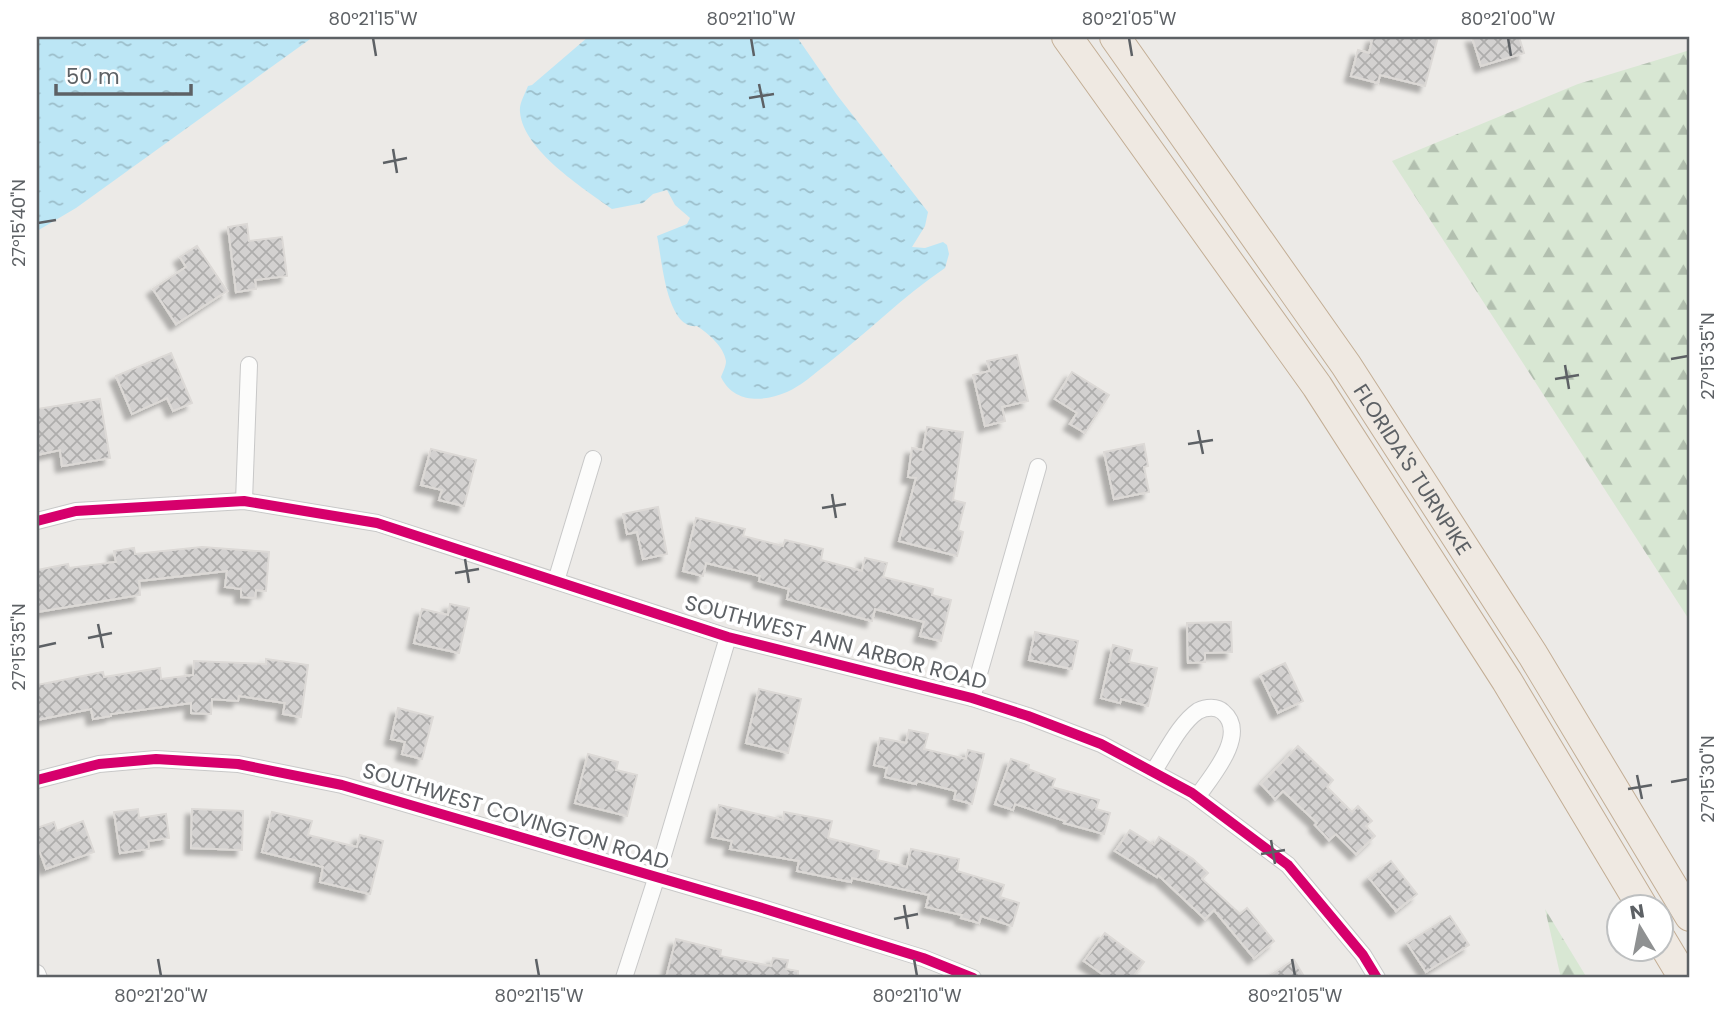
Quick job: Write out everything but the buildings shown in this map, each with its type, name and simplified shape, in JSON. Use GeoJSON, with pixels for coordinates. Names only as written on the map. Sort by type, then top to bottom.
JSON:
{"type":"FeatureCollection","features":[{"type":"Feature","properties":{"kind":"highway","name":"FLORIDA'S TURNPIKE"},"geometry":{"type":"LineString","coordinates":[[1067,37],[1317,386],[1507,681],[1634,892]]}},
{"type":"Feature","properties":{"kind":"highway","name":"FLORIDA'S TURNPIKE"},"geometry":{"type":"LineString","coordinates":[[1115,37],[1346,365],[1532,656],[1690,916]]}},
{"type":"Feature","properties":{"kind":"highway"},"geometry":{"type":"LineString","coordinates":[[1674,961],[1684,978]]}},
{"type":"Feature","properties":{"kind":"street"},"geometry":{"type":"LineString","coordinates":[[244,501],[249,365]]}},
{"type":"Feature","properties":{"kind":"street"},"geometry":{"type":"LineString","coordinates":[[556,581],[593,459]]}},
{"type":"Feature","properties":{"kind":"street"},"geometry":{"type":"LineString","coordinates":[[972,698],[1038,467]]}},
{"type":"Feature","properties":{"kind":"street","name":"SOUTHWEST ANN ARBOR ROAD"},"geometry":{"type":"LineString","coordinates":[[37,521],[76,510],[244,501],[377,523],[728,637],[972,698],[1101,744],[1197,797],[1288,865],[1363,955],[1377,978]]}},
{"type":"Feature","properties":{"kind":"street"},"geometry":{"type":"LineString","coordinates":[[624,978],[728,637]]}},
{"type":"Feature","properties":{"kind":"street"},"geometry":{"type":"LineString","coordinates":[[1153,772],[1191,717],[1201,709],[1211,707],[1222,711],[1231,722],[1233,736],[1229,748],[1197,797]]}},
{"type":"Feature","properties":{"kind":"street","name":"SOUTHWEST COVINGTON ROAD"},"geometry":{"type":"LineString","coordinates":[[37,780],[99,764],[156,759],[237,764],[342,785],[759,907],[885,946],[973,978]]}},
{"type":"Feature","properties":{"kind":"street"},"geometry":{"type":"LineString","coordinates":[[37,973],[39,978]]}},
{"type":"Feature","properties":{"kind":"green space"},"geometry":{"type":"Polygon","coordinates":[[[1690,50],[1690,621],[1392,161],[1578,84],[1690,50]]]}},
{"type":"Feature","properties":{"kind":"green space"},"geometry":{"type":"Polygon","coordinates":[[[1545,909],[1587,978],[1561,978],[1545,909]]]}},
{"type":"Feature","properties":{"kind":"water"},"geometry":{"type":"Polygon","coordinates":[[[37,37],[313,37],[76,208],[37,231],[37,37]]]}},
{"type":"Feature","properties":{"kind":"water"},"geometry":{"type":"Polygon","coordinates":[[[588,37],[797,37],[837,95],[928,212],[925,226],[912,247],[925,248],[943,242],[947,245],[949,254],[945,268],[914,290],[803,383],[769,398],[750,398],[734,392],[721,377],[726,361],[722,351],[706,332],[678,317],[667,291],[657,236],[687,224],[690,218],[675,205],[667,190],[653,194],[643,203],[612,209],[556,167],[532,140],[524,126],[520,109],[528,86],[588,37]]]}},
{"type":"Feature","properties":{"kind":"cycle path"},"geometry":{"type":"LineString","coordinates":[[37,521],[76,511],[244,501],[377,523],[728,637],[972,698],[1028,716],[1101,744],[1192,793],[1288,865],[1363,955],[1377,978]]}},
{"type":"Feature","properties":{"kind":"cycle path"},"geometry":{"type":"LineString","coordinates":[[37,780],[99,764],[156,759],[238,764],[342,785],[759,907],[923,958],[973,978]]}}]}
